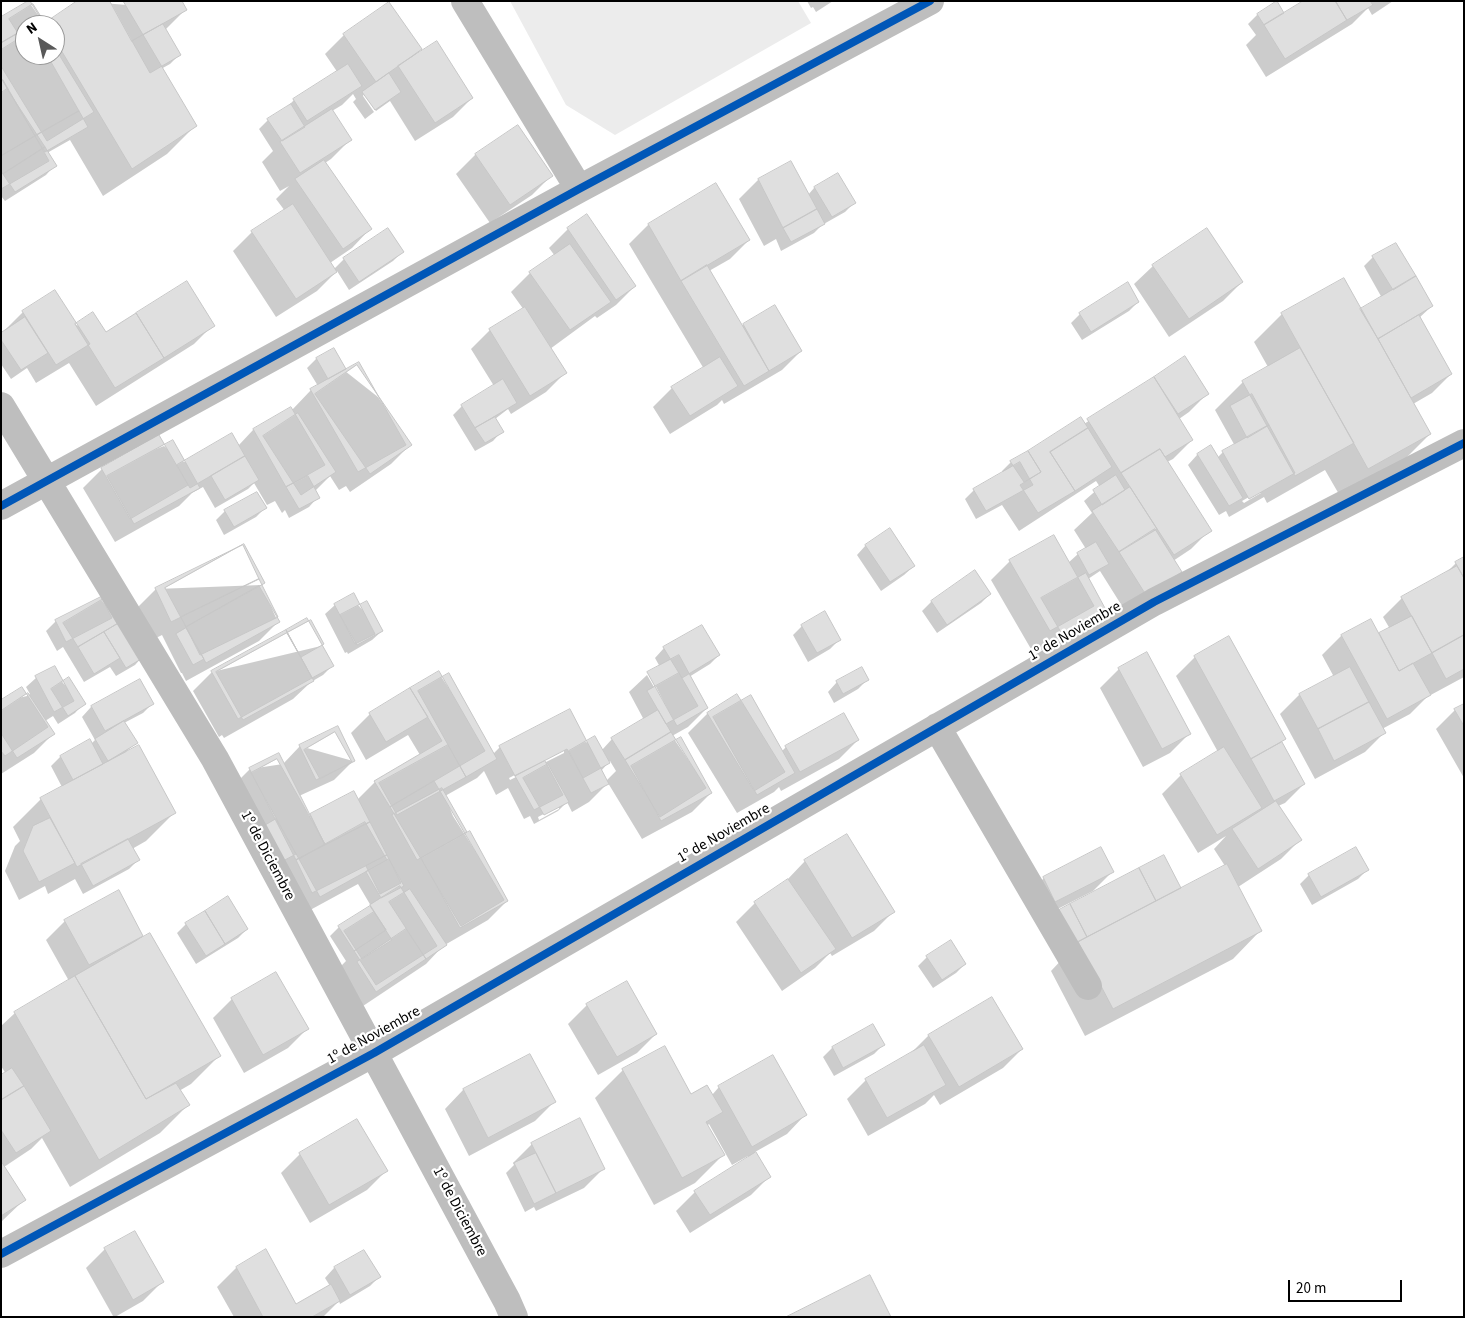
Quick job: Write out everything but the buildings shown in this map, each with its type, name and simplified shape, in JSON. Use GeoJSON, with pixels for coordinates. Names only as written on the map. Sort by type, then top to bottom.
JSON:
{"type":"FeatureCollection","features":[{"type":"Feature","properties":{"kind":"street"},"geometry":{"type":"LineString","coordinates":[[465,1],[579,189]]}},
{"type":"Feature","properties":{"kind":"street"},"geometry":{"type":"LineString","coordinates":[[1,506],[579,189],[930,1]]}},
{"type":"Feature","properties":{"kind":"street","name":"1º de Diciembre"},"geometry":{"type":"LineString","coordinates":[[1,406],[215,759],[514,1317]]}},
{"type":"Feature","properties":{"kind":"street","name":"1º de Noviembre"},"geometry":{"type":"LineString","coordinates":[[1,1254],[374,1053],[1154,602],[1464,443]]}},
{"type":"Feature","properties":{"kind":"street"},"geometry":{"type":"LineString","coordinates":[[937,727],[1088,986]]}},
{"type":"Feature","properties":{"kind":"shaded area"},"geometry":{"type":"Polygon","coordinates":[[[510,1],[798,1],[811,23],[615,135],[566,105],[510,1]]]}},
{"type":"Feature","properties":{"kind":"cycle path"},"geometry":{"type":"LineString","coordinates":[[1,506],[579,189],[930,1]]}},
{"type":"Feature","properties":{"kind":"cycle path"},"geometry":{"type":"LineString","coordinates":[[1,1254],[374,1053],[1154,602],[1464,443]]}}]}
